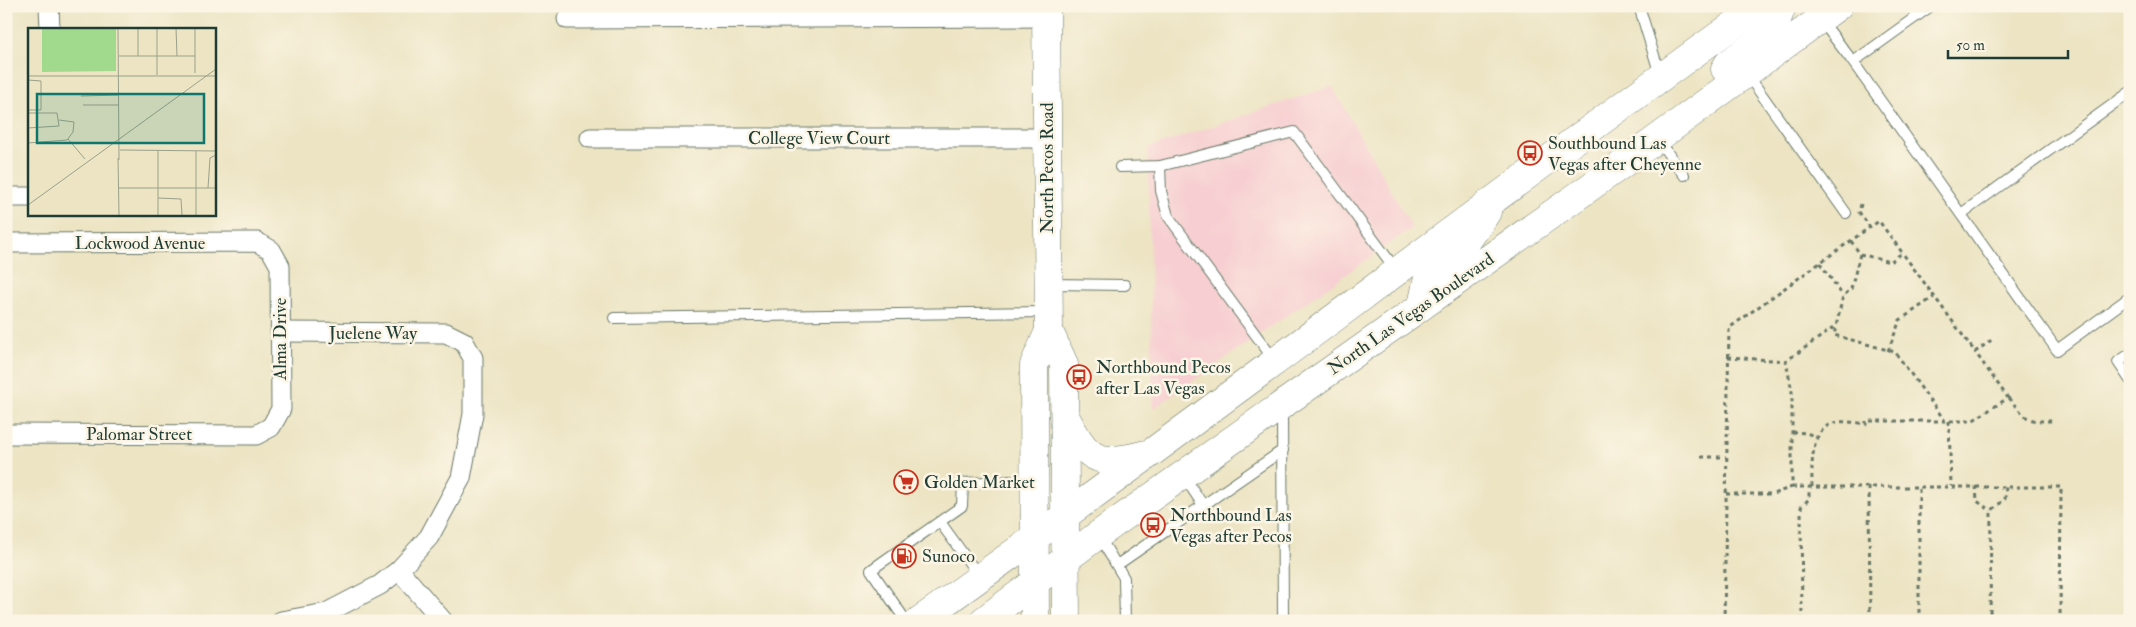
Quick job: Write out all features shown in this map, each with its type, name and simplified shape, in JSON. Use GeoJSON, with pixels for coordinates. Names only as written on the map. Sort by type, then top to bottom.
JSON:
{"type":"FeatureCollection","features":[{"type":"Feature","properties":{"kind":"main road"},"geometry":{"type":"LineString","coordinates":[[919,621],[1066,516],[1497,196],[1760,6]]}},
{"type":"Feature","properties":{"kind":"main road"},"geometry":{"type":"LineString","coordinates":[[1702,106],[1728,64],[1774,29],[1782,6]]}},
{"type":"Feature","properties":{"kind":"main road","name":"North Las Vegas Boulevard"},"geometry":{"type":"LineString","coordinates":[[982,621],[1098,535],[1657,139],[1746,74],[1826,11]]}},
{"type":"Feature","properties":{"kind":"main road","name":"North Pecos Road"},"geometry":{"type":"LineString","coordinates":[[1046,12],[1049,321],[1064,364],[1066,621]]}},
{"type":"Feature","properties":{"kind":"main road"},"geometry":{"type":"LineString","coordinates":[[1422,306],[1429,272],[1465,244],[1497,196]]}},
{"type":"Feature","properties":{"kind":"main road"},"geometry":{"type":"LineString","coordinates":[[1324,375],[1361,332],[1391,304],[1396,271]]}},
{"type":"Feature","properties":{"kind":"main road","name":"North Pecos Road"},"geometry":{"type":"LineString","coordinates":[[1035,621],[1034,365],[1049,321]]}},
{"type":"Feature","properties":{"kind":"main road"},"geometry":{"type":"LineString","coordinates":[[1065,416],[1082,448],[1095,457],[1105,460],[1121,460],[1152,452]]}},
{"type":"Feature","properties":{"kind":"street"},"geometry":{"type":"LineString","coordinates":[[49,6],[50,28]]}},
{"type":"Feature","properties":{"kind":"street"},"geometry":{"type":"LineString","coordinates":[[567,19],[1046,12]]}},
{"type":"Feature","properties":{"kind":"street","name":"College View Court"},"geometry":{"type":"LineString","coordinates":[[590,138],[1047,138]]}},
{"type":"Feature","properties":{"kind":"street"},"geometry":{"type":"LineString","coordinates":[[6,197],[28,197]]}},
{"type":"Feature","properties":{"kind":"street","name":"Lockwood Avenue"},"geometry":{"type":"LineString","coordinates":[[6,243],[257,242],[272,250]]}},
{"type":"Feature","properties":{"kind":"street","name":"Alma Drive"},"geometry":{"type":"LineString","coordinates":[[271,427],[280,409],[280,266],[272,250]]}},
{"type":"Feature","properties":{"kind":"street","name":"Juelene Way"},"geometry":{"type":"LineString","coordinates":[[280,332],[446,333],[464,342],[473,358],[473,414],[461,478],[429,537],[399,570]]}},
{"type":"Feature","properties":{"kind":"street","name":"Palomar Street"},"geometry":{"type":"LineString","coordinates":[[6,434],[256,434],[271,427]]}},
{"type":"Feature","properties":{"kind":"street"},"geometry":{"type":"LineString","coordinates":[[281,621],[326,613],[380,585],[399,570],[443,621]]}},
{"type":"Feature","properties":{"kind":"lane"},"geometry":{"type":"LineString","coordinates":[[1639,6],[1661,77]]}},
{"type":"Feature","properties":{"kind":"lane"},"geometry":{"type":"LineString","coordinates":[[1854,62],[1931,6]]}},
{"type":"Feature","properties":{"kind":"lane"},"geometry":{"type":"LineString","coordinates":[[1826,11],[1854,62],[2057,350],[2130,297]]}},
{"type":"Feature","properties":{"kind":"lane"},"geometry":{"type":"LineString","coordinates":[[1746,74],[1846,213]]}},
{"type":"Feature","properties":{"kind":"lane"},"geometry":{"type":"LineString","coordinates":[[1961,214],[2130,92]]}},
{"type":"Feature","properties":{"kind":"lane"},"geometry":{"type":"LineString","coordinates":[[1120,167],[1160,166],[1294,132],[1396,271]]}},
{"type":"Feature","properties":{"kind":"lane"},"geometry":{"type":"LineString","coordinates":[[1657,139],[1684,175]]}},
{"type":"Feature","properties":{"kind":"lane"},"geometry":{"type":"LineString","coordinates":[[1160,166],[1161,192],[1168,216],[1275,361]]}},
{"type":"Feature","properties":{"kind":"lane"},"geometry":{"type":"LineString","coordinates":[[1048,284],[1125,285]]}},
{"type":"Feature","properties":{"kind":"lane"},"geometry":{"type":"LineString","coordinates":[[614,318],[1049,321]]}},
{"type":"Feature","properties":{"kind":"lane"},"geometry":{"type":"LineString","coordinates":[[2130,354],[2118,362],[2130,380]]}},
{"type":"Feature","properties":{"kind":"lane"},"geometry":{"type":"LineString","coordinates":[[1282,404],[1283,621]]}},
{"type":"Feature","properties":{"kind":"lane"},"geometry":{"type":"LineString","coordinates":[[1116,566],[1283,450]]}},
{"type":"Feature","properties":{"kind":"lane"},"geometry":{"type":"LineString","coordinates":[[1183,475],[1203,505]]}},
{"type":"Feature","properties":{"kind":"lane"},"geometry":{"type":"LineString","coordinates":[[906,621],[871,570],[962,506],[963,483],[1035,480]]}},
{"type":"Feature","properties":{"kind":"lane"},"geometry":{"type":"LineString","coordinates":[[940,522],[980,577]]}},
{"type":"Feature","properties":{"kind":"lane"},"geometry":{"type":"LineString","coordinates":[[1098,535],[1124,578],[1125,621]]}},
{"type":"Feature","properties":{"kind":"path"},"geometry":{"type":"LineString","coordinates":[[1861,204],[1859,212],[1870,227]]}},
{"type":"Feature","properties":{"kind":"path"},"geometry":{"type":"LineString","coordinates":[[1724,621],[1729,328],[1870,227],[1879,222],[2008,398],[2026,419],[2031,421],[2055,421]]}},
{"type":"Feature","properties":{"kind":"path"},"geometry":{"type":"LineString","coordinates":[[1851,241],[1860,254],[1890,262],[1902,253]]}},
{"type":"Feature","properties":{"kind":"path"},"geometry":{"type":"LineString","coordinates":[[1860,254],[1851,289],[1843,296],[1834,335],[1895,352],[1947,422],[1951,486]]}},
{"type":"Feature","properties":{"kind":"path"},"geometry":{"type":"LineString","coordinates":[[1820,263],[1843,296]]}},
{"type":"Feature","properties":{"kind":"path"},"geometry":{"type":"LineString","coordinates":[[1888,351],[1900,320],[1934,296]]}},
{"type":"Feature","properties":{"kind":"path"},"geometry":{"type":"LineString","coordinates":[[1728,357],[1786,361],[1836,326]]}},
{"type":"Feature","properties":{"kind":"path"},"geometry":{"type":"LineString","coordinates":[[1975,352],[1993,339]]}},
{"type":"Feature","properties":{"kind":"path"},"geometry":{"type":"LineString","coordinates":[[1786,361],[1792,392],[1792,487]]}},
{"type":"Feature","properties":{"kind":"path"},"geometry":{"type":"LineString","coordinates":[[1802,621],[1801,507],[1809,499],[1816,437],[1828,424],[1840,422],[1866,424],[1866,422],[1972,422],[2008,398]]}},
{"type":"Feature","properties":{"kind":"path"},"geometry":{"type":"LineString","coordinates":[[1792,432],[1807,433],[1816,437]]}},
{"type":"Feature","properties":{"kind":"path"},"geometry":{"type":"LineString","coordinates":[[1701,457],[1726,457]]}},
{"type":"Feature","properties":{"kind":"path"},"geometry":{"type":"LineString","coordinates":[[1976,486],[1977,501],[1991,511]]}},
{"type":"Feature","properties":{"kind":"path"},"geometry":{"type":"LineString","coordinates":[[1990,621],[1991,511],[2005,499],[2006,486]]}},
{"type":"Feature","properties":{"kind":"path"},"geometry":{"type":"LineString","coordinates":[[1726,494],[1773,494],[1792,487],[2060,487],[2060,621]]}},
{"type":"Feature","properties":{"kind":"path"},"geometry":{"type":"LineString","coordinates":[[1869,487],[1870,621]]}},
{"type":"Feature","properties":{"kind":"path"},"geometry":{"type":"LineString","coordinates":[[1919,487],[1919,621]]}},
{"type":"Feature","properties":{"kind":"shaded area"},"geometry":{"type":"Polygon","coordinates":[[[1332,86],[1412,228],[1153,409],[1148,148],[1332,86]]]}},
{"type":"Feature","properties":{"kind":"place","name":"Southbound Las Vegas after Cheyenne"},"geometry":{"type":"Point","coordinates":[1530,153]}},
{"type":"Feature","properties":{"kind":"place","name":"Northbound Pecos after Las Vegas"},"geometry":{"type":"Point","coordinates":[1079,377]}},
{"type":"Feature","properties":{"kind":"place","name":"Golden Market"},"geometry":{"type":"Point","coordinates":[906,482]}},
{"type":"Feature","properties":{"kind":"place","name":"Northbound Las Vegas after Pecos"},"geometry":{"type":"Point","coordinates":[1153,525]}},
{"type":"Feature","properties":{"kind":"place","name":"Sunoco"},"geometry":{"type":"Point","coordinates":[904,556]}}]}
